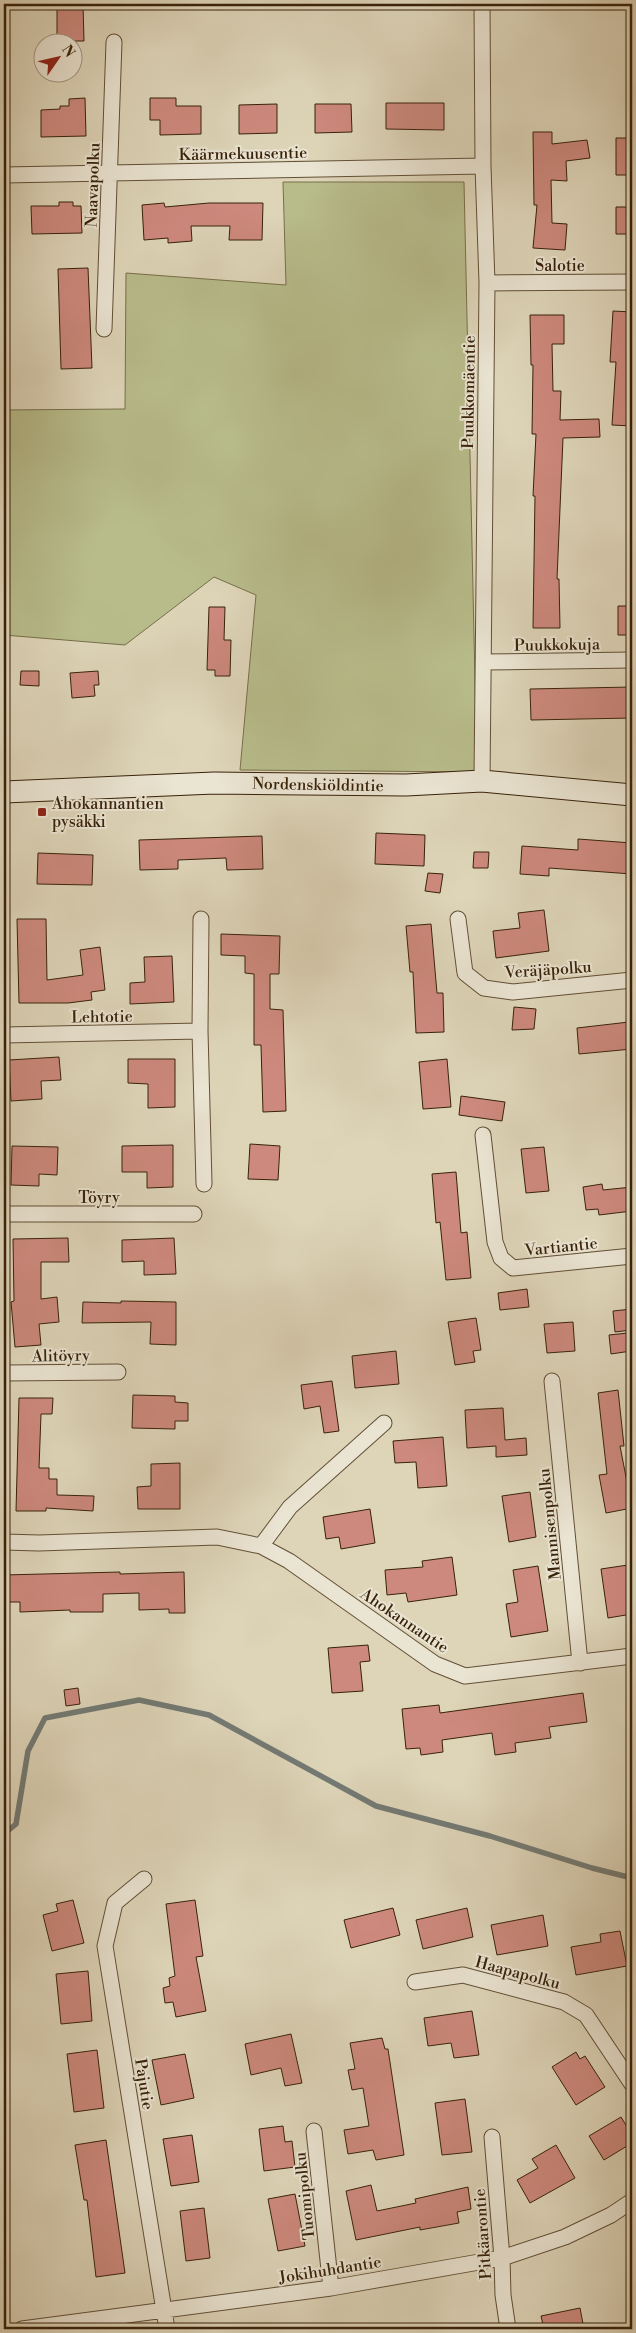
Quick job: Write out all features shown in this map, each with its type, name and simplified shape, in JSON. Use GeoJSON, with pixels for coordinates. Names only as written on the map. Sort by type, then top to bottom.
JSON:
{"type":"FeatureCollection","features":[{"type":"Feature","properties":{"kind":"main road","name":"Nordenskiöldintie"},"geometry":{"type":"LineString","coordinates":[[4,792],[214,783],[406,786],[482,781],[632,795]]}},
{"type":"Feature","properties":{"kind":"street","name":"Puukkomäentie"},"geometry":{"type":"LineString","coordinates":[[482,4],[483,166],[487,283],[482,781]]}},
{"type":"Feature","properties":{"kind":"street","name":"Naavapolku"},"geometry":{"type":"LineString","coordinates":[[104,329],[114,42]]}},
{"type":"Feature","properties":{"kind":"street","name":"Käärmekuusentie"},"geometry":{"type":"LineString","coordinates":[[4,174],[483,166]]}},
{"type":"Feature","properties":{"kind":"street","name":"Salotie"},"geometry":{"type":"LineString","coordinates":[[487,283],[632,282]]}},
{"type":"Feature","properties":{"kind":"street","name":"Puukkokuja"},"geometry":{"type":"LineString","coordinates":[[483,662],[632,660]]}},
{"type":"Feature","properties":{"kind":"street"},"geometry":{"type":"LineString","coordinates":[[201,919],[200,1031],[204,1184]]}},
{"type":"Feature","properties":{"kind":"street","name":"Veräjäpolku"},"geometry":{"type":"LineString","coordinates":[[458,919],[465,973],[484,988],[513,992],[632,980]]}},
{"type":"Feature","properties":{"kind":"street","name":"Lehtotie"},"geometry":{"type":"LineString","coordinates":[[4,1035],[200,1031]]}},
{"type":"Feature","properties":{"kind":"street","name":"Vartiantie"},"geometry":{"type":"LineString","coordinates":[[483,1135],[495,1242],[501,1258],[513,1268],[632,1256]]}},
{"type":"Feature","properties":{"kind":"street","name":"Töyry"},"geometry":{"type":"LineString","coordinates":[[4,1214],[194,1214]]}},
{"type":"Feature","properties":{"kind":"street","name":"Alitöyry"},"geometry":{"type":"LineString","coordinates":[[4,1373],[118,1372]]}},
{"type":"Feature","properties":{"kind":"street","name":"Mannisenpolku"},"geometry":{"type":"LineString","coordinates":[[552,1381],[580,1663]]}},
{"type":"Feature","properties":{"kind":"street"},"geometry":{"type":"LineString","coordinates":[[262,1546],[290,1507],[384,1423]]}},
{"type":"Feature","properties":{"kind":"street","name":"Ahokannantie"},"geometry":{"type":"LineString","coordinates":[[4,1542],[39,1543],[217,1538],[262,1546],[289,1561],[435,1664],[465,1676],[632,1656]]}},
{"type":"Feature","properties":{"kind":"street","name":"Pajutie"},"geometry":{"type":"LineString","coordinates":[[144,1879],[115,1903],[105,1946],[168,2329]]}},
{"type":"Feature","properties":{"kind":"street","name":"Haapapolku"},"geometry":{"type":"LineString","coordinates":[[416,1982],[462,1975],[564,2002],[586,2015],[632,2084]]}},
{"type":"Feature","properties":{"kind":"street","name":"Tuomipolku"},"geometry":{"type":"LineString","coordinates":[[314,2131],[331,2288]]}},
{"type":"Feature","properties":{"kind":"street","name":"Pitkäarontie"},"geometry":{"type":"LineString","coordinates":[[492,2137],[502,2258],[503,2295],[508,2329]]}},
{"type":"Feature","properties":{"kind":"street","name":"Jokihuhdantie"},"geometry":{"type":"LineString","coordinates":[[22,2329],[331,2288],[502,2258],[565,2236],[611,2215],[632,2201]]}},
{"type":"Feature","properties":{"kind":"green space"},"geometry":{"type":"Polygon","coordinates":[[[283,182],[464,182],[477,772],[240,770],[256,595],[214,577],[125,645],[4,635],[4,410],[125,409],[126,273],[286,285],[283,182]]]}},
{"type":"Feature","properties":{"kind":"building"},"geometry":{"type":"Polygon","coordinates":[[[57,4],[83,4],[84,41],[82,41],[82,32],[57,32],[57,4]]]}},
{"type":"Feature","properties":{"kind":"building"},"geometry":{"type":"Polygon","coordinates":[[[85,98],[86,136],[41,137],[41,110],[60,109],[60,106],[69,106],[69,99],[85,98]]]}},
{"type":"Feature","properties":{"kind":"building"},"geometry":{"type":"Polygon","coordinates":[[[150,98],[176,98],[176,106],[201,106],[201,134],[160,135],[160,120],[150,120],[150,98]]]}},
{"type":"Feature","properties":{"kind":"building"},"geometry":{"type":"Polygon","coordinates":[[[386,103],[444,103],[444,130],[386,129],[386,103]]]}},
{"type":"Feature","properties":{"kind":"building"},"geometry":{"type":"Polygon","coordinates":[[[277,104],[277,133],[239,134],[239,105],[277,104]]]}},
{"type":"Feature","properties":{"kind":"building"},"geometry":{"type":"Polygon","coordinates":[[[315,104],[351,104],[352,132],[315,133],[315,104]]]}},
{"type":"Feature","properties":{"kind":"building"},"geometry":{"type":"Polygon","coordinates":[[[533,132],[552,132],[552,144],[587,140],[590,158],[566,161],[567,181],[551,180],[552,223],[567,224],[565,250],[533,248],[537,205],[534,205],[533,132]]]}},
{"type":"Feature","properties":{"kind":"building"},"geometry":{"type":"Polygon","coordinates":[[[616,138],[632,138],[632,175],[616,175],[616,138]]]}},
{"type":"Feature","properties":{"kind":"building"},"geometry":{"type":"Polygon","coordinates":[[[59,202],[73,202],[73,206],[81,206],[82,233],[32,234],[31,206],[59,206],[59,202]]]}},
{"type":"Feature","properties":{"kind":"building"},"geometry":{"type":"Polygon","coordinates":[[[164,203],[165,207],[209,203],[263,203],[262,240],[229,240],[230,226],[191,226],[192,241],[168,243],[168,238],[144,240],[142,205],[164,203]]]}},
{"type":"Feature","properties":{"kind":"building"},"geometry":{"type":"Polygon","coordinates":[[[616,207],[632,207],[632,234],[616,234],[616,207]]]}},
{"type":"Feature","properties":{"kind":"building"},"geometry":{"type":"Polygon","coordinates":[[[88,268],[92,368],[61,369],[58,269],[88,268]]]}},
{"type":"Feature","properties":{"kind":"building"},"geometry":{"type":"Polygon","coordinates":[[[613,311],[632,312],[632,426],[612,425],[616,362],[610,362],[613,311]]]}},
{"type":"Feature","properties":{"kind":"building"},"geometry":{"type":"Polygon","coordinates":[[[530,315],[564,315],[564,344],[552,344],[553,391],[561,391],[560,420],[599,419],[600,437],[563,438],[557,579],[559,579],[560,628],[533,628],[535,496],[533,496],[536,434],[532,434],[533,365],[531,365],[530,315]]]}},
{"type":"Feature","properties":{"kind":"building"},"geometry":{"type":"Polygon","coordinates":[[[618,606],[632,606],[632,635],[618,635],[618,606]]]}},
{"type":"Feature","properties":{"kind":"building"},"geometry":{"type":"Polygon","coordinates":[[[209,607],[225,607],[224,640],[231,640],[230,676],[215,676],[215,670],[207,670],[209,607]]]}},
{"type":"Feature","properties":{"kind":"building"},"geometry":{"type":"Polygon","coordinates":[[[21,671],[39,671],[39,686],[20,685],[21,671]]]}},
{"type":"Feature","properties":{"kind":"building"},"geometry":{"type":"Polygon","coordinates":[[[98,671],[99,685],[94,685],[95,696],[72,698],[70,673],[98,671]]]}},
{"type":"Feature","properties":{"kind":"building"},"geometry":{"type":"Polygon","coordinates":[[[632,687],[632,718],[531,720],[530,689],[632,687]]]}},
{"type":"Feature","properties":{"kind":"building"},"geometry":{"type":"Polygon","coordinates":[[[376,833],[425,835],[424,866],[375,864],[376,833]]]}},
{"type":"Feature","properties":{"kind":"building"},"geometry":{"type":"Polygon","coordinates":[[[262,836],[263,869],[227,870],[226,858],[178,860],[178,869],[140,870],[139,840],[262,836]]]}},
{"type":"Feature","properties":{"kind":"building"},"geometry":{"type":"Polygon","coordinates":[[[578,839],[632,843],[632,874],[549,868],[549,876],[520,874],[522,846],[578,850],[578,839]]]}},
{"type":"Feature","properties":{"kind":"building"},"geometry":{"type":"Polygon","coordinates":[[[474,852],[489,852],[488,868],[473,868],[474,852]]]}},
{"type":"Feature","properties":{"kind":"building"},"geometry":{"type":"Polygon","coordinates":[[[38,853],[93,855],[92,885],[37,884],[38,853]]]}},
{"type":"Feature","properties":{"kind":"building"},"geometry":{"type":"Polygon","coordinates":[[[428,873],[443,874],[440,893],[425,891],[428,873]]]}},
{"type":"Feature","properties":{"kind":"building"},"geometry":{"type":"Polygon","coordinates":[[[544,910],[549,951],[496,958],[493,931],[520,928],[518,913],[544,910]]]}},
{"type":"Feature","properties":{"kind":"building"},"geometry":{"type":"Polygon","coordinates":[[[17,919],[46,919],[47,980],[83,975],[80,950],[100,947],[105,990],[91,992],[92,1000],[68,1003],[19,1003],[17,919]]]}},
{"type":"Feature","properties":{"kind":"building"},"geometry":{"type":"Polygon","coordinates":[[[431,924],[437,993],[443,993],[444,1032],[416,1033],[413,972],[410,972],[406,926],[431,924]]]}},
{"type":"Feature","properties":{"kind":"building"},"geometry":{"type":"Polygon","coordinates":[[[221,934],[280,936],[279,974],[270,974],[270,1009],[283,1010],[286,1111],[263,1112],[261,1045],[254,1045],[254,974],[245,973],[245,956],[221,955],[221,934]]]}},
{"type":"Feature","properties":{"kind":"building"},"geometry":{"type":"Polygon","coordinates":[[[172,956],[174,1002],[130,1004],[130,983],[145,982],[144,957],[172,956]]]}},
{"type":"Feature","properties":{"kind":"building"},"geometry":{"type":"Polygon","coordinates":[[[514,1007],[536,1009],[534,1029],[512,1030],[514,1007]]]}},
{"type":"Feature","properties":{"kind":"building"},"geometry":{"type":"Polygon","coordinates":[[[629,1022],[632,1049],[579,1054],[577,1028],[629,1022]]]}},
{"type":"Feature","properties":{"kind":"building"},"geometry":{"type":"Polygon","coordinates":[[[59,1057],[61,1080],[41,1081],[42,1099],[11,1101],[9,1060],[59,1057]]]}},
{"type":"Feature","properties":{"kind":"building"},"geometry":{"type":"Polygon","coordinates":[[[128,1059],[175,1059],[175,1107],[148,1108],[148,1084],[128,1083],[128,1059]]]}},
{"type":"Feature","properties":{"kind":"building"},"geometry":{"type":"Polygon","coordinates":[[[447,1059],[451,1107],[423,1109],[419,1062],[447,1059]]]}},
{"type":"Feature","properties":{"kind":"building"},"geometry":{"type":"Polygon","coordinates":[[[461,1096],[505,1102],[502,1121],[459,1115],[461,1096]]]}},
{"type":"Feature","properties":{"kind":"building"},"geometry":{"type":"Polygon","coordinates":[[[250,1144],[280,1146],[278,1180],[248,1179],[250,1144]]]}},
{"type":"Feature","properties":{"kind":"building"},"geometry":{"type":"Polygon","coordinates":[[[173,1145],[173,1187],[147,1188],[147,1172],[122,1172],[122,1146],[173,1145]]]}},
{"type":"Feature","properties":{"kind":"building"},"geometry":{"type":"Polygon","coordinates":[[[12,1146],[58,1147],[57,1175],[39,1174],[39,1186],[11,1185],[12,1146]]]}},
{"type":"Feature","properties":{"kind":"building"},"geometry":{"type":"Polygon","coordinates":[[[544,1147],[549,1191],[526,1193],[521,1149],[544,1147]]]}},
{"type":"Feature","properties":{"kind":"building"},"geometry":{"type":"Polygon","coordinates":[[[456,1172],[461,1233],[467,1232],[471,1278],[446,1280],[440,1222],[436,1223],[432,1174],[456,1172]]]}},
{"type":"Feature","properties":{"kind":"building"},"geometry":{"type":"Polygon","coordinates":[[[602,1184],[603,1190],[632,1187],[632,1211],[599,1215],[598,1209],[586,1210],[583,1187],[602,1184]]]}},
{"type":"Feature","properties":{"kind":"building"},"geometry":{"type":"Polygon","coordinates":[[[68,1238],[69,1262],[41,1262],[41,1299],[57,1297],[59,1322],[39,1324],[41,1345],[15,1347],[11,1302],[14,1301],[13,1239],[68,1238]]]}},
{"type":"Feature","properties":{"kind":"building"},"geometry":{"type":"Polygon","coordinates":[[[174,1238],[176,1274],[144,1275],[144,1261],[122,1262],[122,1240],[174,1238]]]}},
{"type":"Feature","properties":{"kind":"building"},"geometry":{"type":"Polygon","coordinates":[[[527,1289],[529,1307],[500,1310],[498,1293],[527,1289]]]}},
{"type":"Feature","properties":{"kind":"building"},"geometry":{"type":"Polygon","coordinates":[[[121,1301],[176,1302],[176,1345],[150,1344],[151,1322],[82,1323],[83,1302],[121,1303],[121,1301]]]}},
{"type":"Feature","properties":{"kind":"building"},"geometry":{"type":"Polygon","coordinates":[[[632,1309],[632,1330],[615,1332],[613,1311],[632,1309]]]}},
{"type":"Feature","properties":{"kind":"building"},"geometry":{"type":"Polygon","coordinates":[[[476,1318],[481,1350],[473,1351],[475,1362],[455,1365],[448,1322],[476,1318]]]}},
{"type":"Feature","properties":{"kind":"building"},"geometry":{"type":"Polygon","coordinates":[[[573,1322],[575,1351],[547,1353],[544,1324],[573,1322]]]}},
{"type":"Feature","properties":{"kind":"building"},"geometry":{"type":"Polygon","coordinates":[[[628,1333],[631,1351],[611,1354],[609,1335],[628,1333]]]}},
{"type":"Feature","properties":{"kind":"building"},"geometry":{"type":"Polygon","coordinates":[[[396,1351],[399,1384],[355,1388],[352,1356],[396,1351]]]}},
{"type":"Feature","properties":{"kind":"building"},"geometry":{"type":"Polygon","coordinates":[[[332,1381],[339,1431],[324,1433],[320,1406],[304,1409],[301,1385],[332,1381]]]}},
{"type":"Feature","properties":{"kind":"building"},"geometry":{"type":"Polygon","coordinates":[[[618,1390],[624,1446],[620,1446],[632,1508],[606,1513],[599,1475],[607,1474],[598,1393],[618,1390]]]}},
{"type":"Feature","properties":{"kind":"building"},"geometry":{"type":"Polygon","coordinates":[[[133,1395],[175,1396],[175,1402],[188,1403],[188,1421],[175,1421],[175,1429],[132,1428],[133,1395]]]}},
{"type":"Feature","properties":{"kind":"building"},"geometry":{"type":"Polygon","coordinates":[[[19,1398],[53,1398],[52,1414],[41,1414],[39,1468],[49,1468],[49,1479],[57,1479],[57,1495],[94,1496],[93,1511],[46,1508],[46,1511],[16,1511],[19,1398]]]}},
{"type":"Feature","properties":{"kind":"building"},"geometry":{"type":"Polygon","coordinates":[[[503,1408],[505,1440],[526,1438],[527,1455],[496,1457],[496,1446],[467,1448],[465,1410],[503,1408]]]}},
{"type":"Feature","properties":{"kind":"building"},"geometry":{"type":"Polygon","coordinates":[[[443,1437],[447,1486],[418,1488],[416,1462],[395,1463],[393,1441],[443,1437]]]}},
{"type":"Feature","properties":{"kind":"building"},"geometry":{"type":"Polygon","coordinates":[[[180,1463],[180,1509],[138,1509],[137,1487],[151,1486],[151,1464],[180,1463]]]}},
{"type":"Feature","properties":{"kind":"building"},"geometry":{"type":"Polygon","coordinates":[[[530,1492],[536,1537],[509,1542],[502,1496],[530,1492]]]}},
{"type":"Feature","properties":{"kind":"building"},"geometry":{"type":"Polygon","coordinates":[[[370,1509],[375,1543],[341,1549],[339,1537],[326,1539],[323,1517],[370,1509]]]}},
{"type":"Feature","properties":{"kind":"building"},"geometry":{"type":"Polygon","coordinates":[[[452,1557],[457,1595],[408,1602],[406,1593],[387,1595],[385,1570],[423,1567],[422,1561],[452,1557]]]}},
{"type":"Feature","properties":{"kind":"building"},"geometry":{"type":"Polygon","coordinates":[[[628,1565],[632,1592],[632,1614],[608,1618],[601,1569],[628,1565]]]}},
{"type":"Feature","properties":{"kind":"building"},"geometry":{"type":"Polygon","coordinates":[[[538,1566],[548,1631],[511,1637],[506,1604],[518,1602],[513,1570],[538,1566]]]}},
{"type":"Feature","properties":{"kind":"building"},"geometry":{"type":"Polygon","coordinates":[[[120,1572],[120,1574],[184,1572],[185,1613],[169,1613],[169,1609],[139,1610],[139,1593],[103,1594],[103,1612],[70,1612],[70,1610],[20,1612],[20,1602],[4,1602],[4,1575],[120,1572]]]}},
{"type":"Feature","properties":{"kind":"building"},"geometry":{"type":"Polygon","coordinates":[[[368,1645],[370,1661],[360,1662],[363,1691],[332,1693],[328,1648],[368,1645]]]}},
{"type":"Feature","properties":{"kind":"building"},"geometry":{"type":"Polygon","coordinates":[[[78,1688],[80,1704],[66,1706],[64,1690],[78,1688]]]}},
{"type":"Feature","properties":{"kind":"building"},"geometry":{"type":"Polygon","coordinates":[[[583,1693],[587,1722],[549,1727],[551,1738],[515,1743],[516,1752],[495,1755],[492,1733],[442,1740],[443,1752],[421,1755],[420,1748],[406,1749],[402,1709],[439,1705],[440,1713],[583,1693]]]}},
{"type":"Feature","properties":{"kind":"building"},"geometry":{"type":"Polygon","coordinates":[[[73,1900],[84,1943],[52,1951],[43,1915],[58,1911],[56,1904],[73,1900]]]}},
{"type":"Feature","properties":{"kind":"building"},"geometry":{"type":"Polygon","coordinates":[[[195,1900],[203,1956],[196,1957],[206,2011],[176,2017],[173,2002],[165,2003],[163,1988],[170,1986],[169,1978],[175,1976],[166,1904],[195,1900]]]}},
{"type":"Feature","properties":{"kind":"building"},"geometry":{"type":"Polygon","coordinates":[[[393,1908],[400,1935],[351,1948],[344,1920],[393,1908]]]}},
{"type":"Feature","properties":{"kind":"building"},"geometry":{"type":"Polygon","coordinates":[[[467,1908],[473,1937],[423,1949],[416,1920],[467,1908]]]}},
{"type":"Feature","properties":{"kind":"building"},"geometry":{"type":"Polygon","coordinates":[[[543,1915],[548,1946],[497,1955],[491,1925],[543,1915]]]}},
{"type":"Feature","properties":{"kind":"building"},"geometry":{"type":"Polygon","coordinates":[[[620,1931],[627,1966],[576,1975],[571,1947],[601,1942],[600,1934],[620,1931]]]}},
{"type":"Feature","properties":{"kind":"building"},"geometry":{"type":"Polygon","coordinates":[[[88,1971],[92,2021],[61,2024],[56,1974],[88,1971]]]}},
{"type":"Feature","properties":{"kind":"building"},"geometry":{"type":"Polygon","coordinates":[[[472,2011],[479,2055],[454,2058],[451,2043],[428,2046],[424,2018],[472,2011]]]}},
{"type":"Feature","properties":{"kind":"building"},"geometry":{"type":"Polygon","coordinates":[[[291,2034],[302,2083],[285,2086],[281,2068],[251,2075],[245,2044],[291,2034]]]}},
{"type":"Feature","properties":{"kind":"building"},"geometry":{"type":"Polygon","coordinates":[[[382,2038],[385,2049],[388,2049],[404,2155],[376,2160],[373,2150],[348,2154],[344,2130],[369,2126],[363,2088],[352,2090],[348,2070],[355,2069],[350,2043],[382,2038]]]}},
{"type":"Feature","properties":{"kind":"building"},"geometry":{"type":"Polygon","coordinates":[[[97,2050],[104,2108],[74,2112],[67,2054],[97,2050]]]}},
{"type":"Feature","properties":{"kind":"building"},"geometry":{"type":"Polygon","coordinates":[[[576,2052],[580,2059],[585,2056],[605,2087],[576,2105],[552,2067],[576,2052]]]}},
{"type":"Feature","properties":{"kind":"building"},"geometry":{"type":"Polygon","coordinates":[[[185,2054],[194,2098],[161,2105],[152,2060],[185,2054]]]}},
{"type":"Feature","properties":{"kind":"building"},"geometry":{"type":"Polygon","coordinates":[[[465,2099],[472,2152],[442,2155],[435,2103],[465,2099]]]}},
{"type":"Feature","properties":{"kind":"building"},"geometry":{"type":"Polygon","coordinates":[[[621,2117],[632,2135],[632,2143],[604,2160],[589,2136],[621,2117]]]}},
{"type":"Feature","properties":{"kind":"building"},"geometry":{"type":"Polygon","coordinates":[[[283,2126],[285,2142],[292,2141],[295,2167],[264,2171],[259,2129],[283,2126]]]}},
{"type":"Feature","properties":{"kind":"building"},"geometry":{"type":"Polygon","coordinates":[[[192,2135],[199,2182],[171,2186],[163,2139],[192,2135]]]}},
{"type":"Feature","properties":{"kind":"building"},"geometry":{"type":"Polygon","coordinates":[[[106,2140],[125,2273],[96,2277],[87,2200],[84,2200],[75,2145],[106,2140]]]}},
{"type":"Feature","properties":{"kind":"building"},"geometry":{"type":"Polygon","coordinates":[[[556,2145],[575,2178],[530,2203],[517,2180],[538,2168],[532,2159],[556,2145]]]}},
{"type":"Feature","properties":{"kind":"building"},"geometry":{"type":"Polygon","coordinates":[[[371,2185],[377,2211],[416,2203],[415,2199],[468,2187],[471,2209],[457,2212],[459,2223],[420,2230],[420,2227],[356,2240],[346,2191],[371,2185]]]}},
{"type":"Feature","properties":{"kind":"building"},"geometry":{"type":"Polygon","coordinates":[[[295,2194],[305,2246],[278,2251],[268,2199],[295,2194]]]}},
{"type":"Feature","properties":{"kind":"building"},"geometry":{"type":"Polygon","coordinates":[[[204,2208],[210,2258],[186,2261],[180,2211],[204,2208]]]}},
{"type":"Feature","properties":{"kind":"building"},"geometry":{"type":"Polygon","coordinates":[[[580,2308],[584,2329],[544,2329],[541,2316],[580,2308]]]}},
{"type":"Feature","properties":{"kind":"waterway"},"geometry":{"type":"LineString","coordinates":[[4,1834],[16,1824],[28,1751],[45,1718],[139,1700],[209,1715],[376,1806],[490,1836],[592,1868],[632,1878]]}},
{"type":"Feature","properties":{"kind":"place","name":"Ahokannantien pysäkki"},"geometry":{"type":"Point","coordinates":[42,812]}}]}
